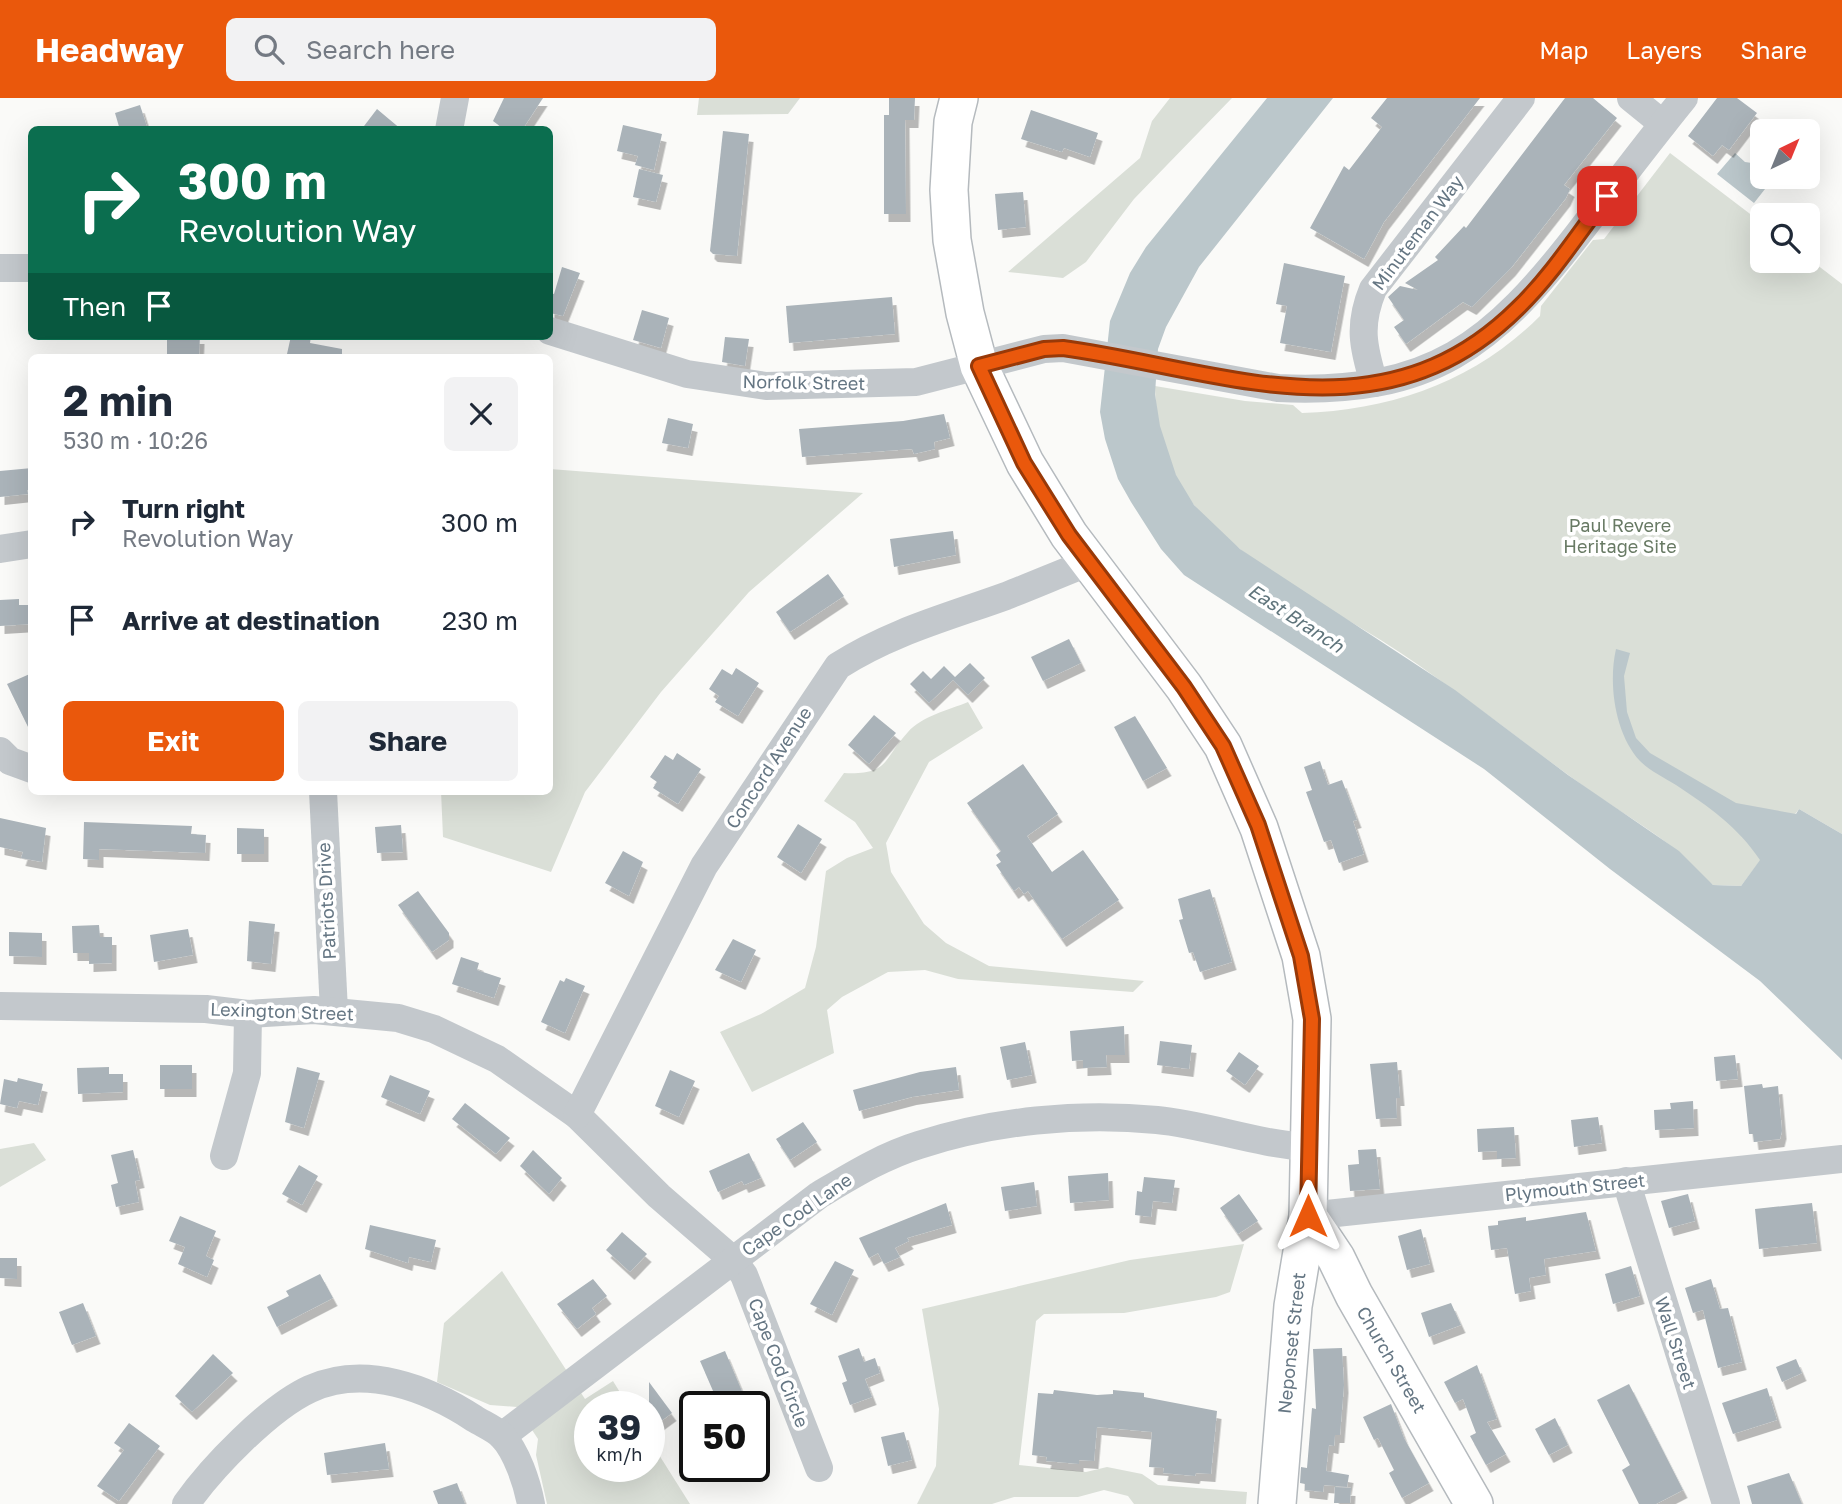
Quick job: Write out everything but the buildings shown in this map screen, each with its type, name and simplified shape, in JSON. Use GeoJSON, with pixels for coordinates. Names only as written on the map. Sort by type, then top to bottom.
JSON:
{"type":"FeatureCollection","features":[{"type":"Feature","properties":{"kind":"main road","name":"Neponset Street"},"geometry":{"type":"LineString","coordinates":[[959,98],[953,122],[949,190],[952,240],[965,313],[979,366],[1024,463],[1090,562],[1184,687],[1223,746],[1259,828],[1301,956],[1312,1019],[1308,1216],[1293,1306],[1277,1504]]}},
{"type":"Feature","properties":{"kind":"main road","name":"Church Street"},"geometry":{"type":"LineString","coordinates":[[1308,1216],[1336,1258],[1354,1295],[1474,1504]]}},
{"type":"Feature","properties":{"kind":"main road"},"geometry":{"type":"LineString","coordinates":[[1293,1306],[1321,1294],[1333,1292],[1354,1295]]}},
{"type":"Feature","properties":{"kind":"street"},"geometry":{"type":"LineString","coordinates":[[450,126],[455,98]]}},
{"type":"Feature","properties":{"kind":"street","name":"Minuteman Way"},"geometry":{"type":"LineString","coordinates":[[1374,383],[1364,347],[1363,314],[1373,289],[1521,98]]}},
{"type":"Feature","properties":{"kind":"street"},"geometry":{"type":"LineString","coordinates":[[1631,98],[1663,124]]}},
{"type":"Feature","properties":{"kind":"street","name":"Norfolk Street"},"geometry":{"type":"LineString","coordinates":[[553,332],[687,374],[766,386],[915,382],[1044,349],[1083,351],[1278,388],[1310,389],[1374,383],[1444,361],[1491,332],[1516,310],[1552,270],[1684,98]]}},
{"type":"Feature","properties":{"kind":"street"},"geometry":{"type":"LineString","coordinates":[[0,268],[28,268]]}},
{"type":"Feature","properties":{"kind":"street"},"geometry":{"type":"LineString","coordinates":[[0,549],[28,545]]}},
{"type":"Feature","properties":{"kind":"street","name":"Concord Avenue"},"geometry":{"type":"LineString","coordinates":[[577,1115],[704,866],[838,666],[865,649],[909,628],[1006,596],[1090,562]]}},
{"type":"Feature","properties":{"kind":"street"},"geometry":{"type":"LineString","coordinates":[[0,751],[10,761],[28,768]]}},
{"type":"Feature","properties":{"kind":"street","name":"Patriots Drive"},"geometry":{"type":"LineString","coordinates":[[323,795],[326,900],[334,1011]]}},
{"type":"Feature","properties":{"kind":"street","name":"Lexington Street"},"geometry":{"type":"LineString","coordinates":[[0,1006],[206,1009],[248,1014],[334,1011],[398,1018],[434,1028],[497,1059],[577,1115],[659,1196],[733,1260]]}},
{"type":"Feature","properties":{"kind":"street"},"geometry":{"type":"LineString","coordinates":[[224,1156],[247,1073],[248,1014]]}},
{"type":"Feature","properties":{"kind":"street","name":"Cape Cod Lane"},"geometry":{"type":"LineString","coordinates":[[502,1436],[819,1195],[865,1167],[918,1145],[969,1132],[1074,1116],[1158,1120],[1270,1145],[1308,1147]]}},
{"type":"Feature","properties":{"kind":"street","name":"Plymouth Street"},"geometry":{"type":"LineString","coordinates":[[1308,1216],[1842,1159]]}},
{"type":"Feature","properties":{"kind":"street","name":"Wall Street"},"geometry":{"type":"LineString","coordinates":[[1626,1181],[1726,1504]]}},
{"type":"Feature","properties":{"kind":"street","name":"Cape Cod Circle"},"geometry":{"type":"LineString","coordinates":[[733,1260],[744,1275],[819,1468]]}},
{"type":"Feature","properties":{"kind":"street"},"geometry":{"type":"LineString","coordinates":[[186,1504],[250,1432],[310,1389],[359,1378],[405,1384],[457,1407],[502,1436],[527,1482],[531,1504]]}},
{"type":"Feature","properties":{"kind":"green space"},"geometry":{"type":"Polygon","coordinates":[[[699,98],[800,98],[788,114],[697,115],[699,98]]]}},
{"type":"Feature","properties":{"kind":"green space"},"geometry":{"type":"Polygon","coordinates":[[[1170,98],[1232,98],[1134,199],[1086,262],[1063,278],[1008,272],[1140,158],[1152,121],[1170,98]]]}},
{"type":"Feature","properties":{"kind":"green space","name":"Paul Revere Heritage Site"},"geometry":{"type":"Polygon","coordinates":[[[1670,153],[1750,214],[1750,273],[1820,273],[1820,267],[1842,284],[1842,834],[1799,809],[1741,886],[1713,885],[1671,846],[1583,786],[1436,678],[1243,552],[1217,530],[1185,493],[1165,449],[1161,432],[1155,386],[1245,401],[1293,405],[1302,413],[1368,406],[1431,388],[1488,358],[1515,339],[1540,316],[1541,306],[1593,240],[1604,239],[1670,153]]]}},
{"type":"Feature","properties":{"kind":"green space"},"geometry":{"type":"Polygon","coordinates":[[[553,469],[863,493],[749,592],[661,692],[585,792],[551,872],[443,837],[441,795],[553,795],[553,469]]]}},
{"type":"Feature","properties":{"kind":"green space"},"geometry":{"type":"Polygon","coordinates":[[[968,702],[983,728],[929,762],[886,843],[891,872],[924,924],[946,943],[989,966],[1144,981],[1133,992],[958,979],[925,970],[888,972],[842,997],[827,1010],[834,1053],[752,1092],[720,1032],[761,1014],[805,988],[816,947],[826,871],[847,858],[873,848],[855,822],[824,801],[844,773],[859,773],[878,768],[914,726],[968,702]]]}},
{"type":"Feature","properties":{"kind":"green space"},"geometry":{"type":"Polygon","coordinates":[[[34,1143],[46,1160],[0,1187],[0,1149],[34,1143]]]}},
{"type":"Feature","properties":{"kind":"green space"},"geometry":{"type":"Polygon","coordinates":[[[1244,1244],[1230,1292],[1216,1297],[1124,1313],[1044,1314],[1036,1321],[1019,1465],[1086,1472],[1107,1467],[1142,1474],[1158,1485],[1247,1492],[1246,1504],[1134,1504],[1128,1496],[1104,1490],[1078,1497],[1014,1497],[992,1504],[917,1504],[936,1466],[939,1409],[922,1309],[1130,1260],[1244,1244]]]}},
{"type":"Feature","properties":{"kind":"green space"},"geometry":{"type":"Polygon","coordinates":[[[502,1271],[580,1391],[574,1391],[574,1482],[665,1482],[665,1464],[690,1504],[547,1504],[536,1455],[538,1439],[517,1407],[490,1405],[437,1382],[444,1323],[502,1271]]]}},
{"type":"Feature","properties":{"kind":"green space"},"geometry":{"type":"Polygon","coordinates":[[[613,1381],[619,1391],[597,1391],[613,1381]]]}},
{"type":"Feature","properties":{"kind":"water","name":"East Branch"},"geometry":{"type":"Polygon","coordinates":[[[1267,98],[1333,98],[1199,267],[1166,327],[1158,349],[1155,394],[1160,426],[1176,475],[1194,505],[1240,549],[1455,690],[1568,775],[1679,851],[1713,885],[1741,886],[1760,860],[1722,818],[1648,768],[1631,750],[1619,723],[1613,693],[1616,649],[1630,653],[1624,676],[1627,712],[1636,738],[1650,753],[1736,803],[1796,814],[1799,809],[1842,834],[1842,1060],[1760,981],[1610,869],[1484,769],[1184,575],[1161,549],[1131,502],[1118,479],[1105,439],[1100,412],[1110,321],[1130,273],[1146,247],[1267,98]]]}},
{"type":"Feature","properties":{"kind":"water"},"geometry":{"type":"Polygon","coordinates":[[[1735,153],[1745,162],[1750,163],[1750,189],[1765,189],[1754,203],[1717,174],[1735,153]]]}},
{"type":"Feature","properties":{"kind":"route"},"geometry":{"type":"LineString","coordinates":[[1308,1216],[1312,1019],[1301,956],[1258,825],[1223,746],[1184,687],[1069,535],[1024,463],[979,366],[1044,349],[1063,348],[1278,388],[1345,387],[1397,378],[1444,361],[1491,332],[1516,310],[1552,270],[1607,196]]}}]}
